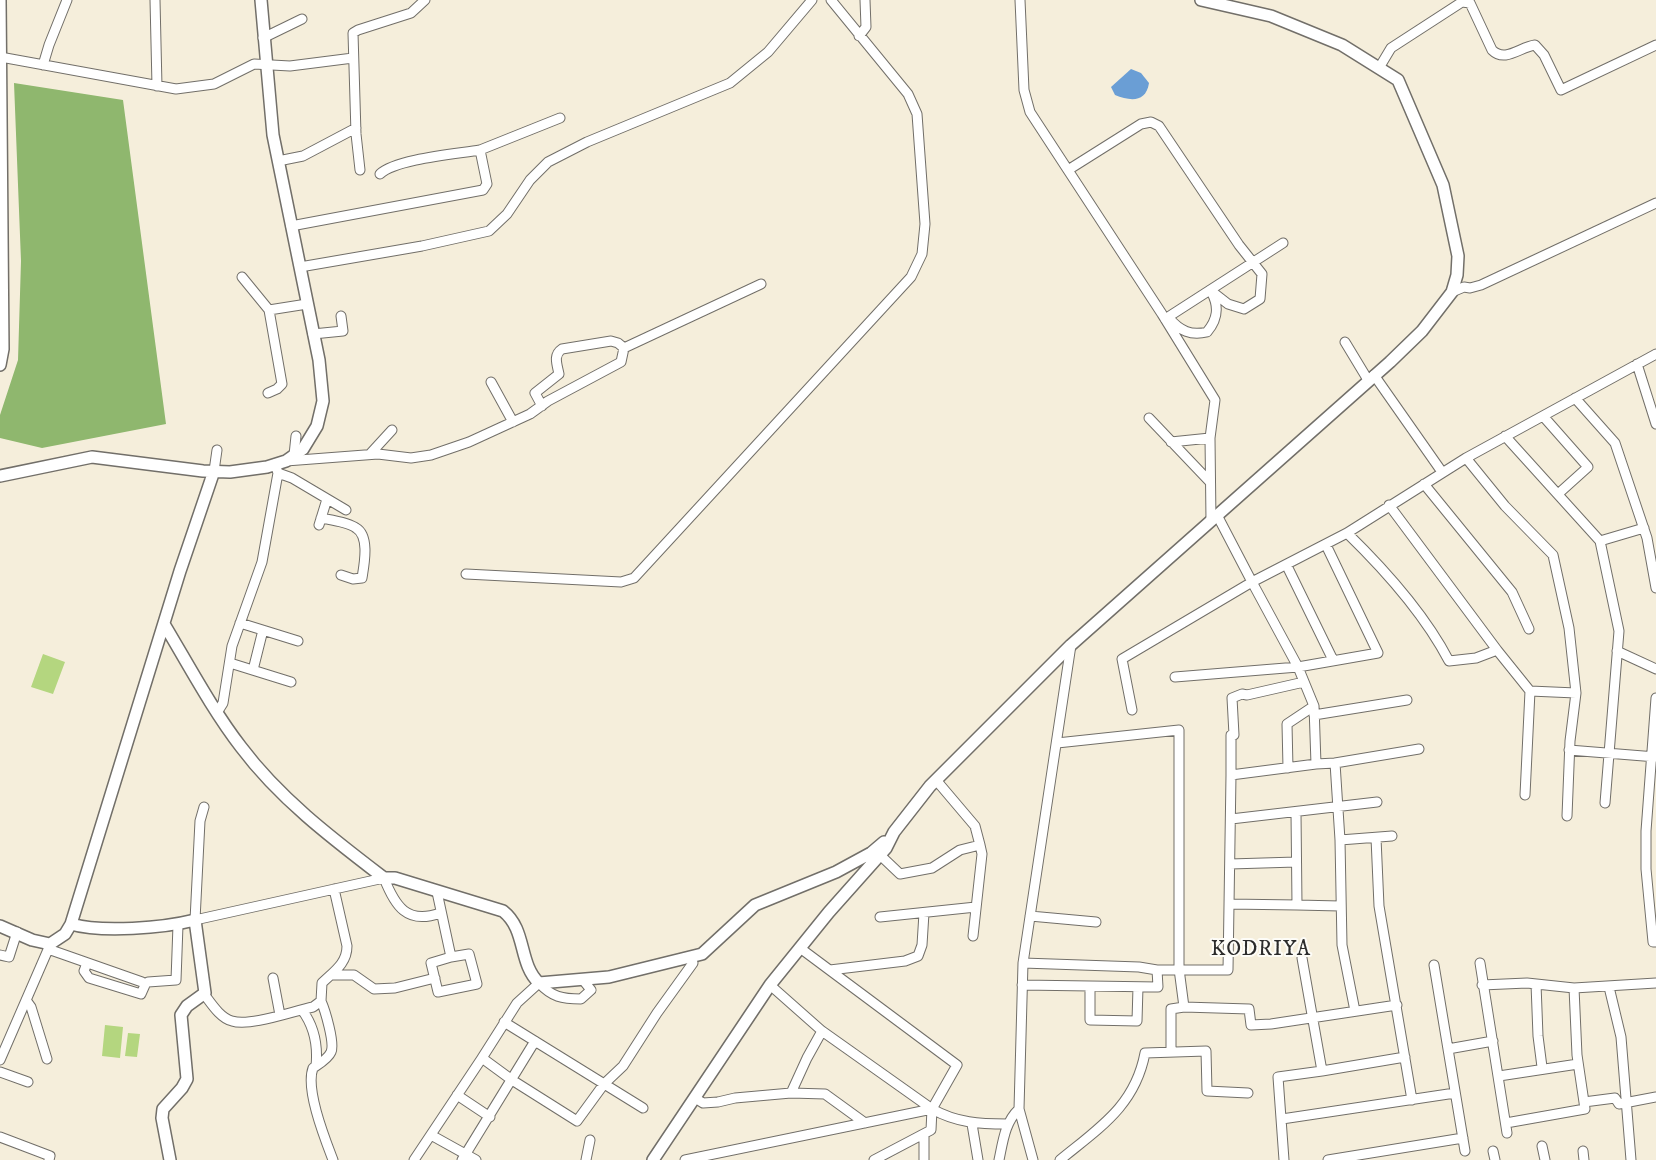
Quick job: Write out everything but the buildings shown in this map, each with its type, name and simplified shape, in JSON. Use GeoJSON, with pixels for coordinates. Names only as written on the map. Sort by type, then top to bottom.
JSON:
{"type":"FeatureCollection","features":[{"type":"Feature","properties":{"kind":"street"},"geometry":{"type":"LineString","coordinates":[[0,0],[3,349],[0,365]]}},
{"type":"Feature","properties":{"kind":"street"},"geometry":{"type":"LineString","coordinates":[[43,65],[67,0]]}},
{"type":"Feature","properties":{"kind":"street"},"geometry":{"type":"LineString","coordinates":[[155,0],[157,86]]}},
{"type":"Feature","properties":{"kind":"street"},"geometry":{"type":"LineString","coordinates":[[261,0],[263,38],[278,161],[319,360],[323,401],[317,426],[303,449],[283,464]]}},
{"type":"Feature","properties":{"kind":"street"},"geometry":{"type":"LineString","coordinates":[[360,170],[356,128],[353,33],[367,26],[411,13],[425,0]]}},
{"type":"Feature","properties":{"kind":"street"},"geometry":{"type":"LineString","coordinates":[[300,267],[422,246],[489,231],[507,214],[530,180],[548,162],[587,142],[730,82],[768,52],[812,0]]}},
{"type":"Feature","properties":{"kind":"street"},"geometry":{"type":"LineString","coordinates":[[466,574],[621,582],[634,578],[911,277],[922,254],[925,224],[917,114],[908,94],[859,36],[832,0]]}},
{"type":"Feature","properties":{"kind":"street"},"geometry":{"type":"LineString","coordinates":[[859,36],[866,27],[865,0]]}},
{"type":"Feature","properties":{"kind":"street"},"geometry":{"type":"LineString","coordinates":[[1020,0],[1026,101],[1037,125],[1166,318],[1215,400],[1210,438],[1209,481],[1214,518],[1252,582],[1298,667],[1314,711],[1316,764]]}},
{"type":"Feature","properties":{"kind":"street"},"geometry":{"type":"LineString","coordinates":[[653,1160],[770,985],[880,855],[894,832],[936,780],[1071,645],[1422,331],[1452,292],[1457,275],[1458,256],[1443,185],[1398,80],[1342,45],[1271,16],[1201,0]]}},
{"type":"Feature","properties":{"kind":"street"},"geometry":{"type":"LineString","coordinates":[[1379,68],[1391,48],[1462,2],[1470,3],[1492,50],[1497,55],[1501,56],[1535,45],[1544,55],[1561,90],[1656,45]]}},
{"type":"Feature","properties":{"kind":"street"},"geometry":{"type":"LineString","coordinates":[[263,38],[302,19]]}},
{"type":"Feature","properties":{"kind":"street"},"geometry":{"type":"LineString","coordinates":[[0,57],[176,89],[214,84],[247,66],[266,64],[290,66],[353,58]]}},
{"type":"Feature","properties":{"kind":"street"},"geometry":{"type":"LineString","coordinates":[[380,174],[387,167],[480,150],[560,118]]}},
{"type":"Feature","properties":{"kind":"street"},"geometry":{"type":"LineString","coordinates":[[1068,170],[1141,124],[1156,123],[1169,139],[1252,263],[1258,268],[1262,281],[1260,299],[1244,309],[1228,304],[1210,290]]}},
{"type":"Feature","properties":{"kind":"street"},"geometry":{"type":"LineString","coordinates":[[278,161],[304,156],[356,128]]}},
{"type":"Feature","properties":{"kind":"street"},"geometry":{"type":"LineString","coordinates":[[291,226],[483,190],[487,184],[480,150]]}},
{"type":"Feature","properties":{"kind":"street"},"geometry":{"type":"LineString","coordinates":[[1452,292],[1464,287],[1470,288],[1481,285],[1656,203]]}},
{"type":"Feature","properties":{"kind":"street"},"geometry":{"type":"LineString","coordinates":[[1166,318],[1283,243]]}},
{"type":"Feature","properties":{"kind":"street"},"geometry":{"type":"LineString","coordinates":[[242,277],[270,310],[282,384],[277,390],[268,393]]}},
{"type":"Feature","properties":{"kind":"street"},"geometry":{"type":"LineString","coordinates":[[624,348],[761,284]]}},
{"type":"Feature","properties":{"kind":"street"},"geometry":{"type":"LineString","coordinates":[[1166,318],[1188,333],[1207,332],[1216,316],[1217,305],[1210,290]]}},
{"type":"Feature","properties":{"kind":"street"},"geometry":{"type":"LineString","coordinates":[[270,310],[307,304]]}},
{"type":"Feature","properties":{"kind":"street"},"geometry":{"type":"LineString","coordinates":[[313,334],[343,331],[342,316]]}},
{"type":"Feature","properties":{"kind":"street"},"geometry":{"type":"LineString","coordinates":[[542,406],[535,393],[559,374],[556,356],[562,349],[611,341],[618,343],[624,348]]}},
{"type":"Feature","properties":{"kind":"street"},"geometry":{"type":"LineString","coordinates":[[1345,342],[1442,472]]}},
{"type":"Feature","properties":{"kind":"street"},"geometry":{"type":"LineString","coordinates":[[0,476],[92,457],[230,472],[370,454],[411,458],[430,455],[469,442],[513,422],[621,362],[624,348]]}},
{"type":"Feature","properties":{"kind":"street"},"geometry":{"type":"LineString","coordinates":[[1132,710],[1122,660],[1252,582],[1287,566],[1347,533],[1466,458],[1656,354]]}},
{"type":"Feature","properties":{"kind":"street"},"geometry":{"type":"LineString","coordinates":[[1638,364],[1656,424]]}},
{"type":"Feature","properties":{"kind":"street"},"geometry":{"type":"LineString","coordinates":[[491,382],[513,422]]}},
{"type":"Feature","properties":{"kind":"street"},"geometry":{"type":"LineString","coordinates":[[1575,398],[1615,443],[1644,528],[1656,588]]}},
{"type":"Feature","properties":{"kind":"street"},"geometry":{"type":"LineString","coordinates":[[1543,416],[1588,467],[1558,494]]}},
{"type":"Feature","properties":{"kind":"street"},"geometry":{"type":"LineString","coordinates":[[1149,418],[1209,481]]}},
{"type":"Feature","properties":{"kind":"street"},"geometry":{"type":"LineString","coordinates":[[370,454],[392,430]]}},
{"type":"Feature","properties":{"kind":"street"},"geometry":{"type":"LineString","coordinates":[[218,711],[222,702],[240,623],[262,562],[283,464],[293,447],[296,436]]}},
{"type":"Feature","properties":{"kind":"street"},"geometry":{"type":"LineString","coordinates":[[1505,436],[1600,541],[1619,631],[1606,803]]}},
{"type":"Feature","properties":{"kind":"street"},"geometry":{"type":"LineString","coordinates":[[1171,442],[1210,438]]}},
{"type":"Feature","properties":{"kind":"street"},"geometry":{"type":"LineString","coordinates":[[0,1060],[49,946],[65,934],[71,924],[164,624],[214,471],[217,450]]}},
{"type":"Feature","properties":{"kind":"street"},"geometry":{"type":"LineString","coordinates":[[1466,458],[1505,506],[1553,556],[1569,628],[1576,693],[1569,750],[1567,816]]}},
{"type":"Feature","properties":{"kind":"street"},"geometry":{"type":"LineString","coordinates":[[283,464],[292,478],[346,510]]}},
{"type":"Feature","properties":{"kind":"street"},"geometry":{"type":"LineString","coordinates":[[1424,484],[1512,592],[1529,629]]}},
{"type":"Feature","properties":{"kind":"street"},"geometry":{"type":"LineString","coordinates":[[327,499],[320,521],[357,528],[362,535],[364,564],[362,578],[353,579],[340,575]]}},
{"type":"Feature","properties":{"kind":"street"},"geometry":{"type":"LineString","coordinates":[[1389,505],[1497,650],[1530,691],[1525,795]]}},
{"type":"Feature","properties":{"kind":"street"},"geometry":{"type":"LineString","coordinates":[[1600,541],[1644,528]]}},
{"type":"Feature","properties":{"kind":"street"},"geometry":{"type":"LineString","coordinates":[[1347,533],[1376,562],[1436,635],[1449,661],[1476,658],[1497,650]]}},
{"type":"Feature","properties":{"kind":"street"},"geometry":{"type":"LineString","coordinates":[[1175,677],[1298,667],[1378,653],[1326,545]]}},
{"type":"Feature","properties":{"kind":"street"},"geometry":{"type":"LineString","coordinates":[[1287,566],[1333,660]]}},
{"type":"Feature","properties":{"kind":"street"},"geometry":{"type":"LineString","coordinates":[[240,623],[298,641]]}},
{"type":"Feature","properties":{"kind":"street"},"geometry":{"type":"LineString","coordinates":[[164,624],[240,747],[268,779],[326,833],[384,878],[392,897],[403,911],[425,918],[440,913]]}},
{"type":"Feature","properties":{"kind":"street"},"geometry":{"type":"LineString","coordinates":[[253,670],[264,630]]}},
{"type":"Feature","properties":{"kind":"street"},"geometry":{"type":"LineString","coordinates":[[1033,1160],[1019,1109],[1023,963],[1071,645]]}},
{"type":"Feature","properties":{"kind":"street"},"geometry":{"type":"LineString","coordinates":[[1617,651],[1656,670]]}},
{"type":"Feature","properties":{"kind":"street"},"geometry":{"type":"LineString","coordinates":[[230,663],[291,682]]}},
{"type":"Feature","properties":{"kind":"street"},"geometry":{"type":"LineString","coordinates":[[1023,963],[1139,967],[1157,970],[1228,970],[1233,736],[1232,698],[1242,694],[1247,695],[1304,682]]}},
{"type":"Feature","properties":{"kind":"street"},"geometry":{"type":"LineString","coordinates":[[1530,691],[1576,693]]}},
{"type":"Feature","properties":{"kind":"street"},"geometry":{"type":"LineString","coordinates":[[1656,698],[1654,756],[1646,831],[1646,869],[1653,942],[1656,942]]}},
{"type":"Feature","properties":{"kind":"street"},"geometry":{"type":"LineString","coordinates":[[1288,768],[1287,724],[1314,711],[1407,700]]}},
{"type":"Feature","properties":{"kind":"street"},"geometry":{"type":"LineString","coordinates":[[1057,744],[1179,730],[1179,969],[1184,1007]]}},
{"type":"Feature","properties":{"kind":"street"},"geometry":{"type":"LineString","coordinates":[[1231,774],[1335,763],[1419,749]]}},
{"type":"Feature","properties":{"kind":"street"},"geometry":{"type":"LineString","coordinates":[[1569,750],[1654,756]]}},
{"type":"Feature","properties":{"kind":"street"},"geometry":{"type":"LineString","coordinates":[[1335,763],[1340,840],[1342,945],[1355,1011]]}},
{"type":"Feature","properties":{"kind":"street"},"geometry":{"type":"LineString","coordinates":[[936,780],[975,826],[980,845],[982,854],[973,936]]}},
{"type":"Feature","properties":{"kind":"street"},"geometry":{"type":"LineString","coordinates":[[1231,819],[1296,813],[1377,802]]}},
{"type":"Feature","properties":{"kind":"street"},"geometry":{"type":"LineString","coordinates":[[204,807],[200,821],[195,920],[204,974],[204,994],[217,1010],[230,1021],[243,1023],[302,1010],[313,1007],[321,1002]]}},
{"type":"Feature","properties":{"kind":"street"},"geometry":{"type":"LineString","coordinates":[[1296,813],[1297,905]]}},
{"type":"Feature","properties":{"kind":"street"},"geometry":{"type":"LineString","coordinates":[[1646,831],[1656,831]]}},
{"type":"Feature","properties":{"kind":"street"},"geometry":{"type":"LineString","coordinates":[[414,1160],[517,1003],[539,984],[589,983],[702,954],[754,905],[836,872],[871,852],[894,832]]}},
{"type":"Feature","properties":{"kind":"street"},"geometry":{"type":"LineString","coordinates":[[1340,840],[1392,836]]}},
{"type":"Feature","properties":{"kind":"street"},"geometry":{"type":"LineString","coordinates":[[1376,838],[1379,906],[1412,1100]]}},
{"type":"Feature","properties":{"kind":"street"},"geometry":{"type":"LineString","coordinates":[[880,855],[900,874],[932,868],[960,850],[980,845]]}},
{"type":"Feature","properties":{"kind":"street"},"geometry":{"type":"LineString","coordinates":[[1230,864],[1296,862]]}},
{"type":"Feature","properties":{"kind":"street"},"geometry":{"type":"LineString","coordinates":[[71,924],[90,928],[178,925],[384,878],[395,878],[503,911],[514,920],[530,974],[549,994],[560,998],[581,999],[589,983]]}},
{"type":"Feature","properties":{"kind":"street"},"geometry":{"type":"LineString","coordinates":[[334,889],[347,946],[344,962],[322,984],[321,1002],[325,1010],[332,1047],[328,1058],[316,1066],[311,1074],[311,1082],[324,1137],[334,1160]]}},
{"type":"Feature","properties":{"kind":"street"},"geometry":{"type":"LineString","coordinates":[[437,892],[451,957]]}},
{"type":"Feature","properties":{"kind":"street"},"geometry":{"type":"LineString","coordinates":[[1229,904],[1340,906]]}},
{"type":"Feature","properties":{"kind":"street"},"geometry":{"type":"LineString","coordinates":[[880,917],[976,908]]}},
{"type":"Feature","properties":{"kind":"street"},"geometry":{"type":"LineString","coordinates":[[830,970],[905,961],[918,956],[922,945],[924,913]]}},
{"type":"Feature","properties":{"kind":"street"},"geometry":{"type":"LineString","coordinates":[[1030,916],[1096,922]]}},
{"type":"Feature","properties":{"kind":"street"},"geometry":{"type":"LineString","coordinates":[[148,982],[176,980],[178,925]]}},
{"type":"Feature","properties":{"kind":"street"},"geometry":{"type":"LineString","coordinates":[[0,926],[87,963],[142,982],[145,985],[141,994],[89,978],[84,971],[87,963]]}},
{"type":"Feature","properties":{"kind":"street"},"geometry":{"type":"LineString","coordinates":[[0,954],[9,957],[17,932]]}},
{"type":"Feature","properties":{"kind":"street"},"geometry":{"type":"LineString","coordinates":[[800,948],[957,1065],[932,1109],[932,1130],[874,1160]]}},
{"type":"Feature","properties":{"kind":"street"},"geometry":{"type":"LineString","coordinates":[[469,954],[477,984],[438,992],[431,963],[451,957],[469,954]]}},
{"type":"Feature","properties":{"kind":"street"},"geometry":{"type":"LineString","coordinates":[[1302,958],[1322,1071]]}},
{"type":"Feature","properties":{"kind":"street"},"geometry":{"type":"LineString","coordinates":[[482,1058],[512,1080],[578,1121],[604,1084],[623,1066],[656,1013],[693,962]]}},
{"type":"Feature","properties":{"kind":"street"},"geometry":{"type":"LineString","coordinates":[[1480,963],[1482,985],[1507,1128],[1585,1109],[1578,1064],[1574,988]]}},
{"type":"Feature","properties":{"kind":"street"},"geometry":{"type":"LineString","coordinates":[[1434,965],[1465,1151]]}},
{"type":"Feature","properties":{"kind":"street"},"geometry":{"type":"LineString","coordinates":[[1022,986],[1158,987],[1157,970]]}},
{"type":"Feature","properties":{"kind":"street"},"geometry":{"type":"LineString","coordinates":[[331,975],[354,975],[374,990],[395,988],[435,978]]}},
{"type":"Feature","properties":{"kind":"street"},"geometry":{"type":"LineString","coordinates":[[273,978],[280,1015]]}},
{"type":"Feature","properties":{"kind":"street"},"geometry":{"type":"LineString","coordinates":[[1482,985],[1495,983],[1536,984],[1574,988],[1656,983]]}},
{"type":"Feature","properties":{"kind":"street"},"geometry":{"type":"LineString","coordinates":[[1536,984],[1538,1036],[1542,1068]]}},
{"type":"Feature","properties":{"kind":"street"},"geometry":{"type":"LineString","coordinates":[[770,985],[822,1031],[932,1109],[947,1117],[972,1124],[1007,1124]]}},
{"type":"Feature","properties":{"kind":"street"},"geometry":{"type":"LineString","coordinates":[[1090,986],[1090,1020],[1137,1021],[1138,987]]}},
{"type":"Feature","properties":{"kind":"street"},"geometry":{"type":"LineString","coordinates":[[1609,987],[1621,1037],[1631,1160]]}},
{"type":"Feature","properties":{"kind":"street"},"geometry":{"type":"LineString","coordinates":[[170,1160],[162,1118],[163,1109],[182,1088],[187,1079],[188,1070],[180,1014],[187,1006],[204,994]]}},
{"type":"Feature","properties":{"kind":"street"},"geometry":{"type":"LineString","coordinates":[[26,1000],[31,1007],[47,1059]]}},
{"type":"Feature","properties":{"kind":"street"},"geometry":{"type":"LineString","coordinates":[[1171,1052],[1171,1009],[1184,1007],[1249,1009],[1252,1025],[1397,1005]]}},
{"type":"Feature","properties":{"kind":"street"},"geometry":{"type":"LineString","coordinates":[[302,1010],[309,1019],[318,1048],[316,1066]]}},
{"type":"Feature","properties":{"kind":"street"},"geometry":{"type":"LineString","coordinates":[[504,1022],[643,1108]]}},
{"type":"Feature","properties":{"kind":"street"},"geometry":{"type":"LineString","coordinates":[[791,1094],[807,1058],[822,1031]]}},
{"type":"Feature","properties":{"kind":"street"},"geometry":{"type":"LineString","coordinates":[[464,1157],[535,1041]]}},
{"type":"Feature","properties":{"kind":"street"},"geometry":{"type":"LineString","coordinates":[[1448,1048],[1493,1041]]}},
{"type":"Feature","properties":{"kind":"street"},"geometry":{"type":"LineString","coordinates":[[1060,1160],[1110,1118],[1123,1103],[1136,1086],[1146,1053],[1206,1051],[1207,1091],[1248,1093]]}},
{"type":"Feature","properties":{"kind":"street"},"geometry":{"type":"LineString","coordinates":[[1284,1160],[1278,1077],[1405,1057]]}},
{"type":"Feature","properties":{"kind":"street"},"geometry":{"type":"LineString","coordinates":[[1499,1076],[1578,1064]]}},
{"type":"Feature","properties":{"kind":"street"},"geometry":{"type":"LineString","coordinates":[[0,1072],[28,1082]]}},
{"type":"Feature","properties":{"kind":"street"},"geometry":{"type":"LineString","coordinates":[[1282,1119],[1455,1093]]}},
{"type":"Feature","properties":{"kind":"street"},"geometry":{"type":"LineString","coordinates":[[695,1098],[704,1102],[718,1102],[735,1098],[791,1094],[825,1094],[865,1123]]}},
{"type":"Feature","properties":{"kind":"street"},"geometry":{"type":"LineString","coordinates":[[457,1095],[490,1116]]}},
{"type":"Feature","properties":{"kind":"street"},"geometry":{"type":"LineString","coordinates":[[1584,1102],[1615,1098],[1619,1104],[1656,1097]]}},
{"type":"Feature","properties":{"kind":"street"},"geometry":{"type":"LineString","coordinates":[[685,1160],[932,1109]]}},
{"type":"Feature","properties":{"kind":"street"},"geometry":{"type":"LineString","coordinates":[[998,1160],[1007,1124],[1011,1116],[1019,1109]]}},
{"type":"Feature","properties":{"kind":"street"},"geometry":{"type":"LineString","coordinates":[[972,1124],[978,1160]]}},
{"type":"Feature","properties":{"kind":"street"},"geometry":{"type":"LineString","coordinates":[[924,1134],[924,1160]]}},
{"type":"Feature","properties":{"kind":"street"},"geometry":{"type":"LineString","coordinates":[[431,1135],[464,1157],[476,1160]]}},
{"type":"Feature","properties":{"kind":"street"},"geometry":{"type":"LineString","coordinates":[[0,1137],[40,1151],[50,1156],[49,1160]]}},
{"type":"Feature","properties":{"kind":"street"},"geometry":{"type":"LineString","coordinates":[[1328,1160],[1463,1138]]}},
{"type":"Feature","properties":{"kind":"street"},"geometry":{"type":"LineString","coordinates":[[586,1160],[590,1140]]}},
{"type":"Feature","properties":{"kind":"street"},"geometry":{"type":"LineString","coordinates":[[1542,1146],[1545,1160]]}},
{"type":"Feature","properties":{"kind":"green space"},"geometry":{"type":"Polygon","coordinates":[[[14,83],[123,100],[166,424],[42,448],[0,438],[0,415],[18,360],[21,261],[14,83]]]}},
{"type":"Feature","properties":{"kind":"green space"},"geometry":{"type":"Polygon","coordinates":[[[43,654],[65,662],[53,694],[31,687],[43,654]]]}},
{"type":"Feature","properties":{"kind":"green space"},"geometry":{"type":"Polygon","coordinates":[[[105,1025],[123,1027],[120,1058],[102,1056],[105,1025]]]}},
{"type":"Feature","properties":{"kind":"green space"},"geometry":{"type":"Polygon","coordinates":[[[128,1033],[140,1034],[137,1057],[125,1056],[128,1033]]]}},
{"type":"Feature","properties":{"kind":"water"},"geometry":{"type":"Polygon","coordinates":[[[1131,69],[1141,73],[1149,83],[1145,94],[1136,99],[1115,95],[1111,87],[1131,69]]]}},
{"type":"Feature","properties":{"kind":"district","name":"KODRIYA"},"geometry":{"type":"Point","coordinates":[1261,951]}}]}
